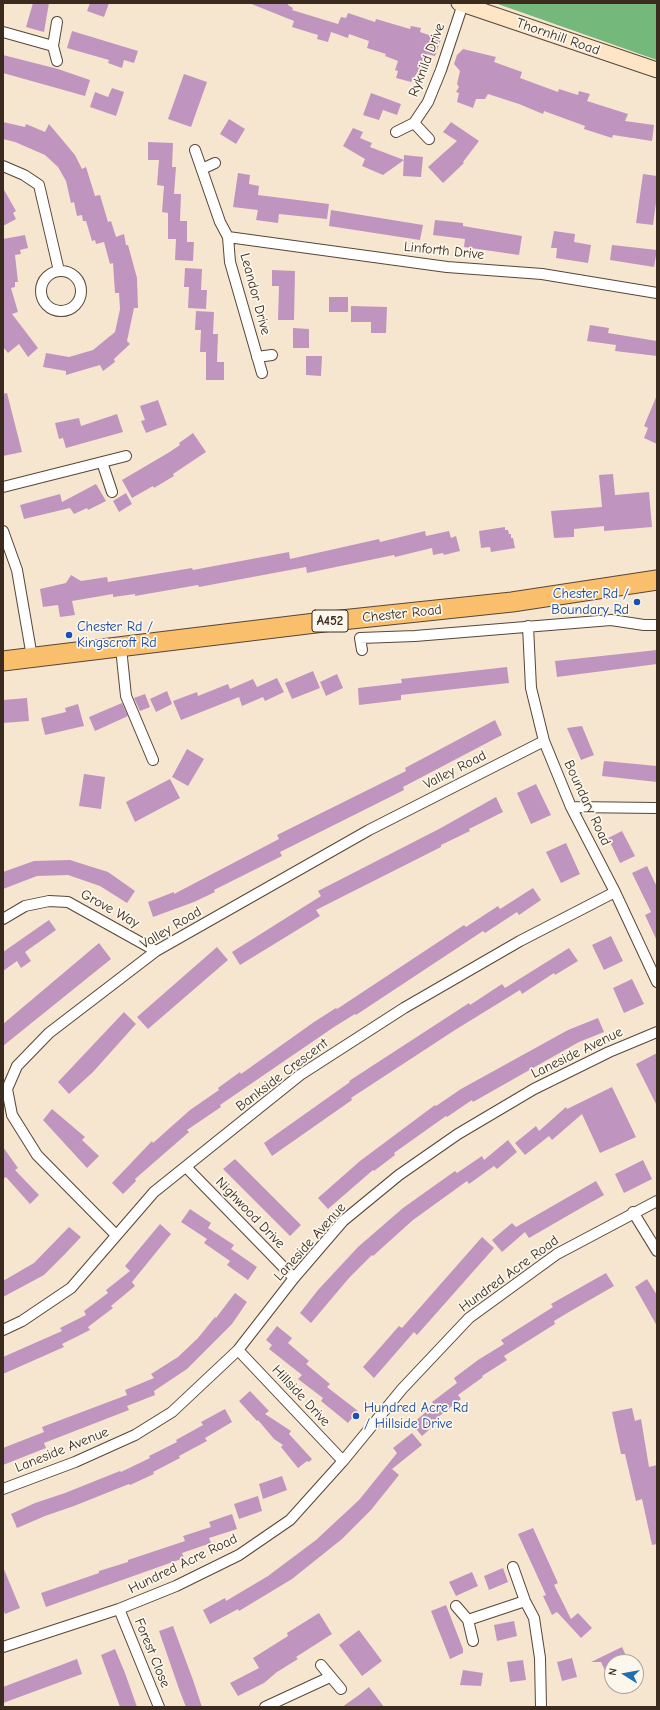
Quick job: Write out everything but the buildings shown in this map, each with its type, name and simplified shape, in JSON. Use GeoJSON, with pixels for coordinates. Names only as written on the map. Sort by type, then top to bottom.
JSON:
{"type":"FeatureCollection","features":[{"type":"Feature","properties":{"kind":"highway","name":"Chester Road"},"geometry":{"type":"LineString","coordinates":[[3,661],[121,648],[332,621],[512,602],[657,580]]}},
{"type":"Feature","properties":{"kind":"main road","name":"Thornhill Road"},"geometry":{"type":"LineString","coordinates":[[461,4],[657,70]]}},
{"type":"Feature","properties":{"kind":"street","name":"Ryknild Drive"},"geometry":{"type":"LineString","coordinates":[[396,132],[414,123],[428,102],[441,70],[461,4]]}},
{"type":"Feature","properties":{"kind":"street"},"geometry":{"type":"LineString","coordinates":[[57,22],[53,46],[57,61]]}},
{"type":"Feature","properties":{"kind":"street"},"geometry":{"type":"LineString","coordinates":[[3,32],[53,46]]}},
{"type":"Feature","properties":{"kind":"street"},"geometry":{"type":"LineString","coordinates":[[414,123],[429,139]]}},
{"type":"Feature","properties":{"kind":"street"},"geometry":{"type":"LineString","coordinates":[[195,150],[220,222],[228,236]]}},
{"type":"Feature","properties":{"kind":"street"},"geometry":{"type":"LineString","coordinates":[[202,169],[215,163]]}},
{"type":"Feature","properties":{"kind":"street"},"geometry":{"type":"LineString","coordinates":[[3,166],[24,175],[39,185],[59,271]]}},
{"type":"Feature","properties":{"kind":"street","name":"Linforth Drive"},"geometry":{"type":"LineString","coordinates":[[228,236],[447,266],[542,274],[657,293]]}},
{"type":"Feature","properties":{"kind":"street","name":"Leandor Drive"},"geometry":{"type":"LineString","coordinates":[[228,236],[230,262],[262,373]]}},
{"type":"Feature","properties":{"kind":"street"},"geometry":{"type":"LineString","coordinates":[[59,271],[74,275],[81,286],[81,298],[73,308],[62,311],[48,307],[41,295],[42,284],[47,276],[59,271]]}},
{"type":"Feature","properties":{"kind":"street","name":"Leandor Drive"},"geometry":{"type":"LineString","coordinates":[[257,357],[272,355]]}},
{"type":"Feature","properties":{"kind":"street"},"geometry":{"type":"LineString","coordinates":[[3,487],[126,456]]}},
{"type":"Feature","properties":{"kind":"street"},"geometry":{"type":"LineString","coordinates":[[102,462],[112,492]]}},
{"type":"Feature","properties":{"kind":"street"},"geometry":{"type":"LineString","coordinates":[[3,531],[17,570],[32,657]]}},
{"type":"Feature","properties":{"kind":"street","name":"Chester Road"},"geometry":{"type":"LineString","coordinates":[[362,650],[360,638],[611,620],[644,625],[657,625]]}},
{"type":"Feature","properties":{"kind":"street","name":"Boundary Road"},"geometry":{"type":"LineString","coordinates":[[528,626],[531,688],[544,741],[571,807],[615,892],[657,982]]}},
{"type":"Feature","properties":{"kind":"street"},"geometry":{"type":"LineString","coordinates":[[121,648],[126,696],[153,760]]}},
{"type":"Feature","properties":{"kind":"street","name":"Valley Road"},"geometry":{"type":"LineString","coordinates":[[116,1235],[38,1154],[12,1115],[5,1087],[17,1066],[49,1033],[156,951],[369,830],[544,741]]}},
{"type":"Feature","properties":{"kind":"street"},"geometry":{"type":"LineString","coordinates":[[571,807],[657,808]]}},
{"type":"Feature","properties":{"kind":"street","name":"Bankside Crescent"},"geometry":{"type":"LineString","coordinates":[[3,1330],[22,1321],[72,1288],[154,1192],[300,1075],[404,1008],[520,941],[615,892]]}},
{"type":"Feature","properties":{"kind":"street","name":"Grove Way"},"geometry":{"type":"LineString","coordinates":[[3,919],[25,906],[49,901],[68,902],[156,951]]}},
{"type":"Feature","properties":{"kind":"street","name":"Laneside Avenue"},"geometry":{"type":"LineString","coordinates":[[3,1489],[75,1462],[136,1435],[172,1412],[238,1350],[294,1278],[343,1221],[399,1175],[445,1143],[534,1089],[609,1052],[657,1032]]}},
{"type":"Feature","properties":{"kind":"street","name":"Nighwood Drive"},"geometry":{"type":"LineString","coordinates":[[186,1167],[294,1278]]}},
{"type":"Feature","properties":{"kind":"street","name":"Hundred Acre Road"},"geometry":{"type":"LineString","coordinates":[[3,1647],[119,1609],[176,1586],[245,1550],[290,1520],[343,1461],[402,1389],[469,1318],[558,1254],[633,1212],[657,1201]]}},
{"type":"Feature","properties":{"kind":"street"},"geometry":{"type":"LineString","coordinates":[[633,1212],[657,1251]]}},
{"type":"Feature","properties":{"kind":"street","name":"Hillside Drive"},"geometry":{"type":"LineString","coordinates":[[238,1350],[343,1461]]}},
{"type":"Feature","properties":{"kind":"street"},"geometry":{"type":"LineString","coordinates":[[513,1567],[525,1601],[534,1618],[540,1658],[541,1707]]}},
{"type":"Feature","properties":{"kind":"street"},"geometry":{"type":"LineString","coordinates":[[468,1620],[525,1601]]}},
{"type":"Feature","properties":{"kind":"street"},"geometry":{"type":"LineString","coordinates":[[456,1606],[468,1620],[473,1641]]}},
{"type":"Feature","properties":{"kind":"street","name":"Forest Close"},"geometry":{"type":"LineString","coordinates":[[119,1609],[159,1707]]}},
{"type":"Feature","properties":{"kind":"street"},"geometry":{"type":"LineString","coordinates":[[321,1665],[341,1689]]}},
{"type":"Feature","properties":{"kind":"street"},"geometry":{"type":"LineString","coordinates":[[265,1707],[330,1677]]}},
{"type":"Feature","properties":{"kind":"green space"},"geometry":{"type":"Polygon","coordinates":[[[495,3],[657,3],[657,60],[495,3]]]}},
{"type":"Feature","properties":{"kind":"place","name":"Chester Rd / Boundary Rd"},"geometry":{"type":"Point","coordinates":[637,602]}},
{"type":"Feature","properties":{"kind":"place","name":"Chester Rd / Kingscroft Rd"},"geometry":{"type":"Point","coordinates":[69,635]}},
{"type":"Feature","properties":{"kind":"place","name":"Hundred Acre Rd / Hillside Drive"},"geometry":{"type":"Point","coordinates":[356,1416]}}]}
